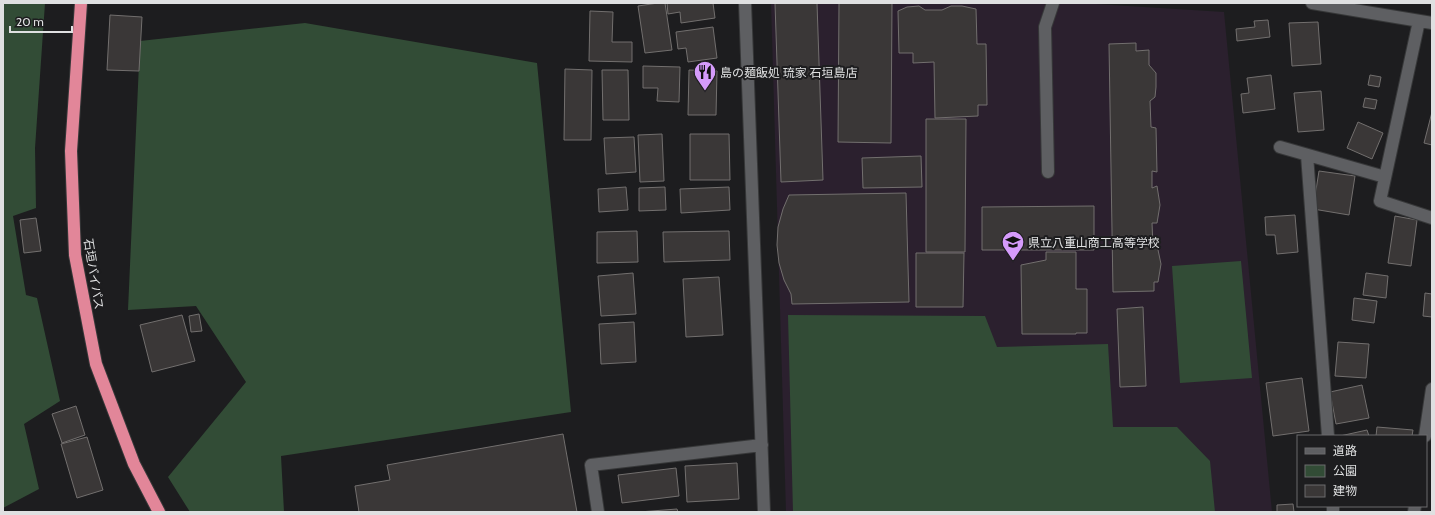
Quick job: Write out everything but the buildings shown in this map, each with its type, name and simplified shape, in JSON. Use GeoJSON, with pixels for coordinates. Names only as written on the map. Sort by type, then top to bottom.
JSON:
{"type":"FeatureCollection","features":[{"type":"Feature","properties":{"kind":"highway","name":"石垣バイパス"},"geometry":{"type":"LineString","coordinates":[[81,3],[71,151],[75,256],[96,364],[134,464],[158,512]]}},
{"type":"Feature","properties":{"kind":"street"},"geometry":{"type":"LineString","coordinates":[[745,3],[764,512]]}},
{"type":"Feature","properties":{"kind":"street"},"geometry":{"type":"LineString","coordinates":[[1048,172],[1045,27],[1053,3]]}},
{"type":"Feature","properties":{"kind":"street"},"geometry":{"type":"LineString","coordinates":[[1312,3],[1432,23]]}},
{"type":"Feature","properties":{"kind":"street"},"geometry":{"type":"LineString","coordinates":[[1419,21],[1380,201],[1432,218]]}},
{"type":"Feature","properties":{"kind":"street"},"geometry":{"type":"LineString","coordinates":[[1280,147],[1385,177]]}},
{"type":"Feature","properties":{"kind":"street"},"geometry":{"type":"LineString","coordinates":[[1307,155],[1328,435]]}},
{"type":"Feature","properties":{"kind":"street"},"geometry":{"type":"LineString","coordinates":[[1425,435],[1432,389]]}},
{"type":"Feature","properties":{"kind":"street"},"geometry":{"type":"LineString","coordinates":[[598,512],[591,464],[762,445]]}},
{"type":"Feature","properties":{"kind":"shaded area","name":"県立八重山商工高等学校"},"geometry":{"type":"Polygon","coordinates":[[[771,3],[1080,3],[1224,12],[1272,512],[786,512],[771,3]]]}},
{"type":"Feature","properties":{"kind":"green space"},"geometry":{"type":"Polygon","coordinates":[[[3,3],[45,3],[35,148],[36,208],[13,216],[26,295],[37,298],[60,401],[24,424],[39,489],[3,508],[3,3]]]}},
{"type":"Feature","properties":{"kind":"green space"},"geometry":{"type":"Polygon","coordinates":[[[305,23],[537,63],[571,412],[281,456],[284,512],[190,512],[168,477],[246,382],[196,306],[128,310],[140,41],[305,23]]]}},
{"type":"Feature","properties":{"kind":"green space"},"geometry":{"type":"Polygon","coordinates":[[[1241,261],[1252,378],[1180,383],[1172,266],[1241,261]]]}},
{"type":"Feature","properties":{"kind":"green space"},"geometry":{"type":"Polygon","coordinates":[[[788,315],[985,316],[997,347],[1108,344],[1113,427],[1177,427],[1210,461],[1215,512],[793,512],[788,315]]]}},
{"type":"Feature","properties":{"kind":"place","name":"島の麺飯処 琉家 石垣島店"},"geometry":{"type":"Point","coordinates":[705,92]}},
{"type":"Feature","properties":{"kind":"place","name":"県立八重山商工高等学校"},"geometry":{"type":"Point","coordinates":[1013,262]}}]}
